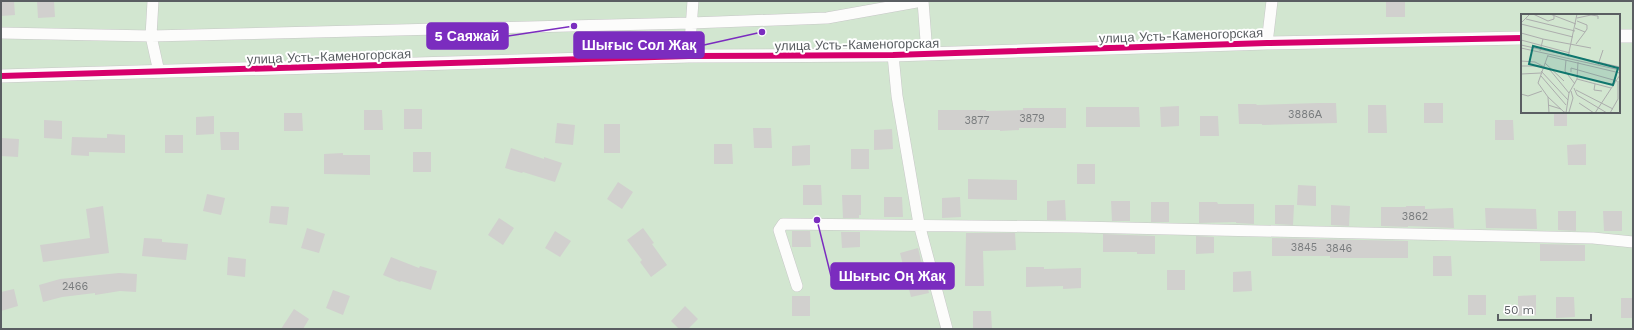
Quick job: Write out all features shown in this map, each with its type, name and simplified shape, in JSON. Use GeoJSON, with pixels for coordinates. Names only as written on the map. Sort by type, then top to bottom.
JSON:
{"type":"FeatureCollection","features":[{"type":"Feature","properties":{"kind":"street"},"geometry":{"type":"LineString","coordinates":[[153,1],[151,36],[158,72]]}},
{"type":"Feature","properties":{"kind":"street"},"geometry":{"type":"LineString","coordinates":[[689,56],[693,1]]}},
{"type":"Feature","properties":{"kind":"street"},"geometry":{"type":"LineString","coordinates":[[1,33],[151,36],[691,23],[827,18],[923,1],[927,54]]}},
{"type":"Feature","properties":{"kind":"street"},"geometry":{"type":"LineString","coordinates":[[1267,43],[1272,1]]}},
{"type":"Feature","properties":{"kind":"street"},"geometry":{"type":"LineString","coordinates":[[1620,36],[1633,36]]}},
{"type":"Feature","properties":{"kind":"street","name":"улица Усть-Каменогорская"},"geometry":{"type":"LineString","coordinates":[[1,76],[689,56],[893,55],[1267,43],[1521,38]]}},
{"type":"Feature","properties":{"kind":"street"},"geometry":{"type":"LineString","coordinates":[[893,55],[897,96],[920,224],[947,329]]}},
{"type":"Feature","properties":{"kind":"street"},"geometry":{"type":"LineString","coordinates":[[797,286],[779,230],[783,224],[920,224],[1593,238],[1633,242]]}},
{"type":"Feature","properties":{"kind":"green space"},"geometry":{"type":"Polygon","coordinates":[[[1,1],[1633,1],[1633,329],[1,329],[1,1]]]}},
{"type":"Feature","properties":{"kind":"building"},"geometry":{"type":"Polygon","coordinates":[[[1,1],[14,1],[15,15],[1,16],[1,1]]]}},
{"type":"Feature","properties":{"kind":"building"},"geometry":{"type":"Polygon","coordinates":[[[37,1],[54,1],[55,17],[38,18],[37,1]]]}},
{"type":"Feature","properties":{"kind":"building"},"geometry":{"type":"Polygon","coordinates":[[[1386,1],[1405,1],[1405,17],[1386,17],[1386,1]]]}},
{"type":"Feature","properties":{"kind":"building"},"geometry":{"type":"Polygon","coordinates":[[[1336,103],[1337,123],[1262,125],[1239,124],[1238,104],[1257,105],[1336,103]]]}},
{"type":"Feature","properties":{"kind":"building"},"geometry":{"type":"Polygon","coordinates":[[[1424,103],[1443,103],[1443,123],[1424,123],[1424,103]]]}},
{"type":"Feature","properties":{"kind":"building"},"geometry":{"type":"Polygon","coordinates":[[[1368,105],[1386,105],[1387,133],[1368,133],[1368,105]]]}},
{"type":"Feature","properties":{"kind":"building"},"geometry":{"type":"Polygon","coordinates":[[[1179,106],[1179,126],[1161,127],[1160,107],[1179,106]]]}},
{"type":"Feature","properties":{"kind":"building"},"geometry":{"type":"Polygon","coordinates":[[[1086,107],[1139,107],[1140,127],[1086,127],[1086,107]]]}},
{"type":"Feature","properties":{"kind":"building"},"geometry":{"type":"Polygon","coordinates":[[[1023,108],[1066,108],[1066,128],[1019,128],[1019,130],[1000,131],[938,130],[938,110],[986,111],[1023,110],[1023,108]]]}},
{"type":"Feature","properties":{"kind":"building"},"geometry":{"type":"Polygon","coordinates":[[[404,109],[422,109],[422,129],[404,129],[404,109]]]}},
{"type":"Feature","properties":{"kind":"building"},"geometry":{"type":"Polygon","coordinates":[[[364,110],[382,110],[383,130],[364,130],[364,110]]]}},
{"type":"Feature","properties":{"kind":"building"},"geometry":{"type":"Polygon","coordinates":[[[284,113],[302,113],[303,131],[284,131],[284,113]]]}},
{"type":"Feature","properties":{"kind":"building"},"geometry":{"type":"Polygon","coordinates":[[[1554,113],[1567,113],[1567,126],[1554,126],[1554,113]]]}},
{"type":"Feature","properties":{"kind":"building"},"geometry":{"type":"Polygon","coordinates":[[[214,116],[214,134],[196,135],[196,117],[214,116]]]}},
{"type":"Feature","properties":{"kind":"building"},"geometry":{"type":"Polygon","coordinates":[[[1200,116],[1218,116],[1219,136],[1200,136],[1200,116]]]}},
{"type":"Feature","properties":{"kind":"building"},"geometry":{"type":"Polygon","coordinates":[[[44,120],[62,121],[62,139],[44,138],[44,120]]]}},
{"type":"Feature","properties":{"kind":"building"},"geometry":{"type":"Polygon","coordinates":[[[1495,120],[1513,120],[1514,140],[1495,140],[1495,120]]]}},
{"type":"Feature","properties":{"kind":"building"},"geometry":{"type":"Polygon","coordinates":[[[557,123],[575,125],[573,145],[555,143],[557,123]]]}},
{"type":"Feature","properties":{"kind":"building"},"geometry":{"type":"Polygon","coordinates":[[[604,124],[620,124],[620,153],[604,153],[604,124]]]}},
{"type":"Feature","properties":{"kind":"building"},"geometry":{"type":"Polygon","coordinates":[[[753,128],[771,128],[772,148],[754,148],[753,128]]]}},
{"type":"Feature","properties":{"kind":"building"},"geometry":{"type":"Polygon","coordinates":[[[892,129],[893,149],[874,150],[874,130],[892,129]]]}},
{"type":"Feature","properties":{"kind":"building"},"geometry":{"type":"Polygon","coordinates":[[[220,132],[239,132],[239,150],[221,150],[220,132]]]}},
{"type":"Feature","properties":{"kind":"building"},"geometry":{"type":"Polygon","coordinates":[[[107,134],[125,135],[125,153],[89,152],[89,156],[71,155],[72,137],[107,138],[107,134]]]}},
{"type":"Feature","properties":{"kind":"building"},"geometry":{"type":"Polygon","coordinates":[[[165,135],[183,135],[183,153],[165,153],[165,135]]]}},
{"type":"Feature","properties":{"kind":"building"},"geometry":{"type":"Polygon","coordinates":[[[1,138],[19,139],[18,157],[1,156],[1,138]]]}},
{"type":"Feature","properties":{"kind":"building"},"geometry":{"type":"Polygon","coordinates":[[[714,144],[732,144],[733,164],[714,164],[714,144]]]}},
{"type":"Feature","properties":{"kind":"building"},"geometry":{"type":"Polygon","coordinates":[[[1586,144],[1586,165],[1568,165],[1567,145],[1586,144]]]}},
{"type":"Feature","properties":{"kind":"building"},"geometry":{"type":"Polygon","coordinates":[[[810,145],[810,165],[792,166],[792,146],[810,145]]]}},
{"type":"Feature","properties":{"kind":"building"},"geometry":{"type":"Polygon","coordinates":[[[511,148],[544,159],[544,157],[562,163],[555,182],[505,168],[511,148]]]}},
{"type":"Feature","properties":{"kind":"building"},"geometry":{"type":"Polygon","coordinates":[[[851,149],[869,149],[869,169],[851,169],[851,149]]]}},
{"type":"Feature","properties":{"kind":"building"},"geometry":{"type":"Polygon","coordinates":[[[413,152],[431,152],[431,172],[413,172],[413,152]]]}},
{"type":"Feature","properties":{"kind":"building"},"geometry":{"type":"Polygon","coordinates":[[[343,153],[343,155],[370,155],[370,175],[324,174],[324,154],[343,153]]]}},
{"type":"Feature","properties":{"kind":"building"},"geometry":{"type":"Polygon","coordinates":[[[1077,164],[1095,164],[1095,184],[1077,184],[1077,164]]]}},
{"type":"Feature","properties":{"kind":"building"},"geometry":{"type":"Polygon","coordinates":[[[968,179],[1017,180],[1017,200],[968,199],[968,179]]]}},
{"type":"Feature","properties":{"kind":"building"},"geometry":{"type":"Polygon","coordinates":[[[618,182],[633,192],[622,209],[607,199],[618,182]]]}},
{"type":"Feature","properties":{"kind":"building"},"geometry":{"type":"Polygon","coordinates":[[[803,185],[821,185],[822,205],[803,205],[803,185]]]}},
{"type":"Feature","properties":{"kind":"building"},"geometry":{"type":"Polygon","coordinates":[[[1298,185],[1316,186],[1316,206],[1297,205],[1298,185]]]}},
{"type":"Feature","properties":{"kind":"building"},"geometry":{"type":"Polygon","coordinates":[[[207,194],[225,198],[221,215],[203,211],[207,194]]]}},
{"type":"Feature","properties":{"kind":"building"},"geometry":{"type":"Polygon","coordinates":[[[842,195],[861,195],[861,215],[859,215],[859,218],[843,218],[842,195]]]}},
{"type":"Feature","properties":{"kind":"building"},"geometry":{"type":"Polygon","coordinates":[[[884,197],[902,197],[903,217],[884,217],[884,197]]]}},
{"type":"Feature","properties":{"kind":"building"},"geometry":{"type":"Polygon","coordinates":[[[960,197],[961,217],[942,218],[942,198],[960,197]]]}},
{"type":"Feature","properties":{"kind":"building"},"geometry":{"type":"Polygon","coordinates":[[[1065,200],[1066,220],[1047,220],[1047,201],[1065,200]]]}},
{"type":"Feature","properties":{"kind":"building"},"geometry":{"type":"Polygon","coordinates":[[[1111,201],[1130,201],[1130,221],[1112,221],[1111,201]]]}},
{"type":"Feature","properties":{"kind":"building"},"geometry":{"type":"Polygon","coordinates":[[[1151,202],[1169,202],[1169,222],[1151,222],[1151,202]]]}},
{"type":"Feature","properties":{"kind":"building"},"geometry":{"type":"Polygon","coordinates":[[[1199,202],[1217,202],[1218,204],[1254,204],[1254,224],[1236,222],[1199,223],[1199,202]]]}},
{"type":"Feature","properties":{"kind":"building"},"geometry":{"type":"Polygon","coordinates":[[[1275,205],[1294,205],[1293,225],[1275,224],[1275,205]]]}},
{"type":"Feature","properties":{"kind":"building"},"geometry":{"type":"Polygon","coordinates":[[[1331,205],[1350,206],[1349,226],[1331,225],[1331,205]]]}},
{"type":"Feature","properties":{"kind":"building"},"geometry":{"type":"Polygon","coordinates":[[[103,206],[109,253],[43,262],[40,245],[90,238],[86,209],[103,206]]]}},
{"type":"Feature","properties":{"kind":"building"},"geometry":{"type":"Polygon","coordinates":[[[271,206],[289,207],[287,225],[269,223],[271,206]]]}},
{"type":"Feature","properties":{"kind":"building"},"geometry":{"type":"Polygon","coordinates":[[[1425,206],[1425,209],[1453,208],[1454,228],[1381,226],[1381,207],[1425,206]]]}},
{"type":"Feature","properties":{"kind":"building"},"geometry":{"type":"Polygon","coordinates":[[[1485,208],[1536,209],[1537,229],[1486,228],[1485,208]]]}},
{"type":"Feature","properties":{"kind":"building"},"geometry":{"type":"Polygon","coordinates":[[[1558,211],[1576,211],[1576,231],[1558,230],[1558,211]]]}},
{"type":"Feature","properties":{"kind":"building"},"geometry":{"type":"Polygon","coordinates":[[[1603,211],[1622,211],[1622,231],[1604,231],[1603,211]]]}},
{"type":"Feature","properties":{"kind":"building"},"geometry":{"type":"Polygon","coordinates":[[[499,218],[514,228],[503,245],[488,235],[499,218]]]}},
{"type":"Feature","properties":{"kind":"building"},"geometry":{"type":"Polygon","coordinates":[[[307,228],[325,234],[319,253],[301,248],[307,228]]]}},
{"type":"Feature","properties":{"kind":"building"},"geometry":{"type":"Polygon","coordinates":[[[643,228],[667,265],[651,277],[640,262],[642,260],[627,240],[643,228]]]}},
{"type":"Feature","properties":{"kind":"building"},"geometry":{"type":"Polygon","coordinates":[[[555,231],[571,241],[560,257],[545,248],[555,231]]]}},
{"type":"Feature","properties":{"kind":"building"},"geometry":{"type":"Polygon","coordinates":[[[792,231],[810,231],[811,247],[792,247],[792,231]]]}},
{"type":"Feature","properties":{"kind":"building"},"geometry":{"type":"Polygon","coordinates":[[[841,232],[860,232],[860,247],[842,248],[841,232]]]}},
{"type":"Feature","properties":{"kind":"building"},"geometry":{"type":"Polygon","coordinates":[[[966,233],[1015,233],[1016,250],[983,251],[984,286],[965,286],[966,233]]]}},
{"type":"Feature","properties":{"kind":"building"},"geometry":{"type":"Polygon","coordinates":[[[1103,234],[1155,236],[1155,254],[1137,254],[1137,252],[1103,252],[1103,234]]]}},
{"type":"Feature","properties":{"kind":"building"},"geometry":{"type":"Polygon","coordinates":[[[1196,236],[1214,237],[1214,253],[1196,254],[1196,236]]]}},
{"type":"Feature","properties":{"kind":"building"},"geometry":{"type":"Polygon","coordinates":[[[144,238],[162,239],[162,242],[188,244],[186,260],[142,256],[144,238]]]}},
{"type":"Feature","properties":{"kind":"building"},"geometry":{"type":"Polygon","coordinates":[[[1272,238],[1408,241],[1408,258],[1272,256],[1272,238]]]}},
{"type":"Feature","properties":{"kind":"building"},"geometry":{"type":"Polygon","coordinates":[[[1540,244],[1585,245],[1585,261],[1540,261],[1540,244]]]}},
{"type":"Feature","properties":{"kind":"building"},"geometry":{"type":"Polygon","coordinates":[[[918,248],[929,293],[911,297],[900,253],[918,248]]]}},
{"type":"Feature","properties":{"kind":"building"},"geometry":{"type":"Polygon","coordinates":[[[1433,256],[1451,256],[1452,276],[1433,276],[1433,256]]]}},
{"type":"Feature","properties":{"kind":"building"},"geometry":{"type":"Polygon","coordinates":[[[228,257],[246,259],[245,277],[227,275],[228,257]]]}},
{"type":"Feature","properties":{"kind":"building"},"geometry":{"type":"Polygon","coordinates":[[[391,257],[419,268],[420,266],[437,271],[431,290],[401,281],[400,282],[383,275],[391,257]]]}},
{"type":"Feature","properties":{"kind":"building"},"geometry":{"type":"Polygon","coordinates":[[[1026,267],[1044,267],[1044,269],[1081,268],[1081,288],[1063,289],[1063,286],[1026,287],[1026,267]]]}},
{"type":"Feature","properties":{"kind":"building"},"geometry":{"type":"Polygon","coordinates":[[[1167,270],[1185,270],[1185,290],[1167,290],[1167,270]]]}},
{"type":"Feature","properties":{"kind":"building"},"geometry":{"type":"Polygon","coordinates":[[[1251,271],[1252,291],[1233,292],[1233,272],[1251,271]]]}},
{"type":"Feature","properties":{"kind":"building"},"geometry":{"type":"Polygon","coordinates":[[[119,273],[137,274],[136,292],[120,291],[95,295],[95,293],[62,297],[43,302],[39,285],[60,279],[119,273]]]}},
{"type":"Feature","properties":{"kind":"building"},"geometry":{"type":"Polygon","coordinates":[[[14,289],[18,306],[1,311],[1,292],[14,289]]]}},
{"type":"Feature","properties":{"kind":"building"},"geometry":{"type":"Polygon","coordinates":[[[333,290],[350,296],[343,315],[326,308],[333,290]]]}},
{"type":"Feature","properties":{"kind":"building"},"geometry":{"type":"Polygon","coordinates":[[[1468,295],[1486,295],[1486,315],[1468,315],[1468,295]]]}},
{"type":"Feature","properties":{"kind":"building"},"geometry":{"type":"Polygon","coordinates":[[[1536,295],[1536,315],[1518,316],[1518,296],[1536,295]]]}},
{"type":"Feature","properties":{"kind":"building"},"geometry":{"type":"Polygon","coordinates":[[[792,296],[810,296],[810,316],[792,316],[792,296]]]}},
{"type":"Feature","properties":{"kind":"building"},"geometry":{"type":"Polygon","coordinates":[[[1556,297],[1574,297],[1575,317],[1556,318],[1556,297]]]}},
{"type":"Feature","properties":{"kind":"building"},"geometry":{"type":"Polygon","coordinates":[[[1621,298],[1633,298],[1633,318],[1621,318],[1621,298]]]}},
{"type":"Feature","properties":{"kind":"building"},"geometry":{"type":"Polygon","coordinates":[[[685,306],[698,319],[688,329],[679,329],[671,321],[685,306]]]}},
{"type":"Feature","properties":{"kind":"building"},"geometry":{"type":"Polygon","coordinates":[[[294,309],[309,319],[303,329],[281,329],[294,309]]]}},
{"type":"Feature","properties":{"kind":"building"},"geometry":{"type":"Polygon","coordinates":[[[973,311],[991,311],[992,329],[973,329],[973,311]]]}},
{"type":"Feature","properties":{"kind":"cycle path"},"geometry":{"type":"LineString","coordinates":[[1,76],[689,56],[893,55],[1267,43],[1521,38]]}},
{"type":"Feature","properties":{"kind":"place","name":"5 Саяжай"},"geometry":{"type":"Point","coordinates":[574,26]}},
{"type":"Feature","properties":{"kind":"place","name":"Шығыс Сол Жақ"},"geometry":{"type":"Point","coordinates":[762,32]}},
{"type":"Feature","properties":{"kind":"place","name":"Шығыс Оң Жақ"},"geometry":{"type":"Point","coordinates":[817,220]}}]}
